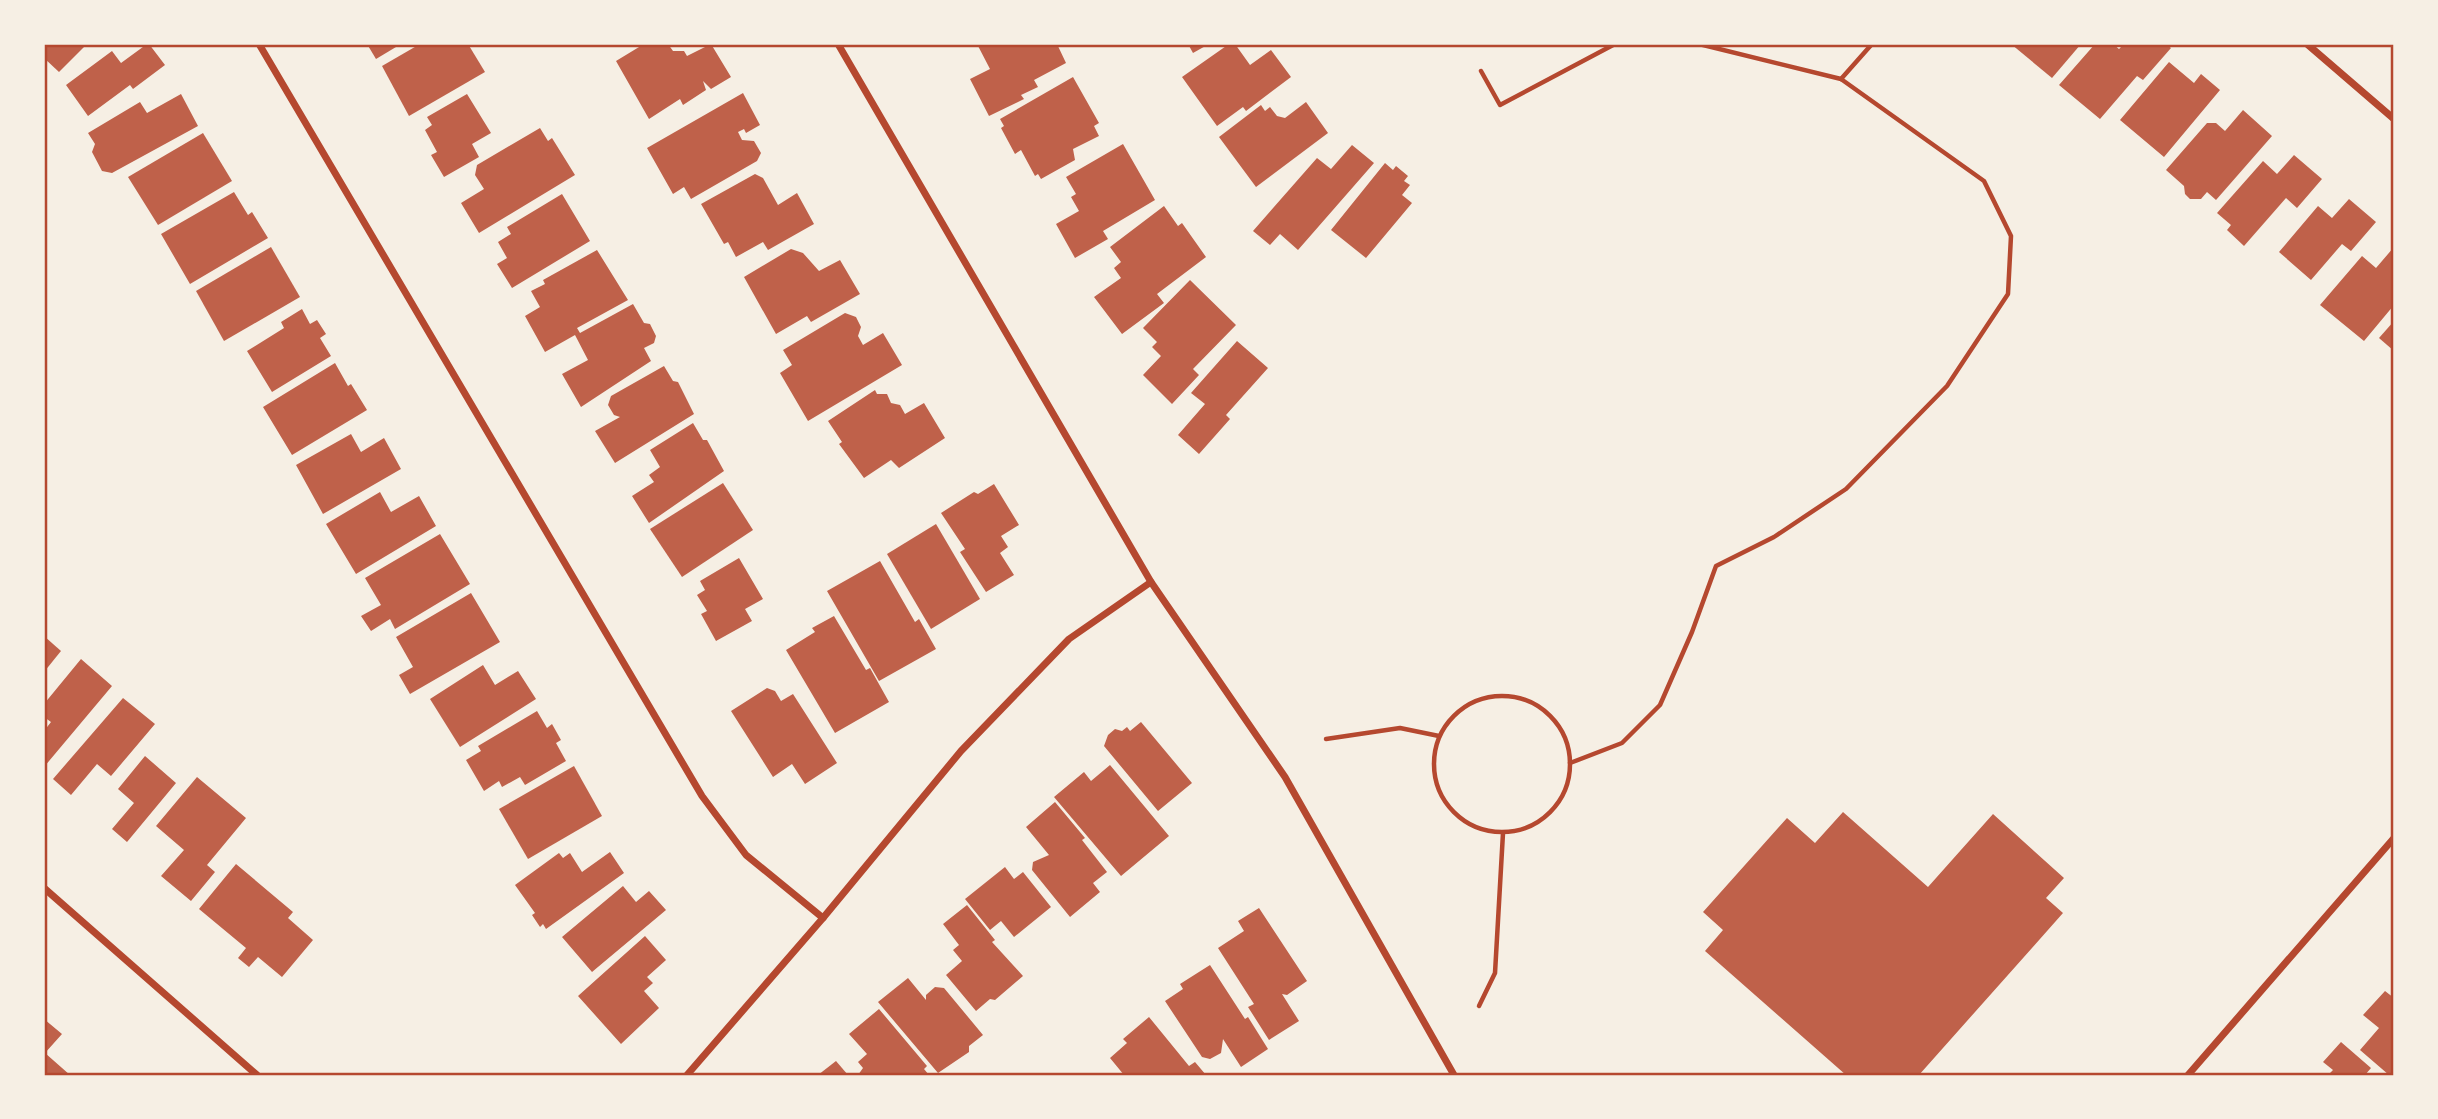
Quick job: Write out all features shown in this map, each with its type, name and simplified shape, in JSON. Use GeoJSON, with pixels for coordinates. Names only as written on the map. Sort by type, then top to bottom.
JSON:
{"type":"FeatureCollection","features":[{"type":"Feature","properties":{"kind":"street"},"geometry":{"type":"LineString","coordinates":[[259,44],[702,796],[747,855],[823,918]]}},
{"type":"Feature","properties":{"kind":"street"},"geometry":{"type":"LineString","coordinates":[[838,44],[1151,582],[1284,777],[1454,1075]]}},
{"type":"Feature","properties":{"kind":"street"},"geometry":{"type":"LineString","coordinates":[[2307,44],[2394,119]]}},
{"type":"Feature","properties":{"kind":"street"},"geometry":{"type":"LineString","coordinates":[[687,1075],[823,918],[961,751],[1069,639],[1151,582]]}},
{"type":"Feature","properties":{"kind":"street"},"geometry":{"type":"LineString","coordinates":[[2188,1075],[2394,838]]}},
{"type":"Feature","properties":{"kind":"street"},"geometry":{"type":"LineString","coordinates":[[44,888],[257,1075]]}},
{"type":"Feature","properties":{"kind":"path"},"geometry":{"type":"LineString","coordinates":[[1481,71],[1500,105],[1615,44]]}},
{"type":"Feature","properties":{"kind":"path"},"geometry":{"type":"LineString","coordinates":[[1570,763],[1622,743],[1660,705],[1692,632],[1716,566],[1774,537],[1846,489],[1947,386],[2008,294],[2011,236],[1984,181],[1841,79],[1699,44]]}},
{"type":"Feature","properties":{"kind":"path"},"geometry":{"type":"LineString","coordinates":[[1841,79],[1872,44]]}},
{"type":"Feature","properties":{"kind":"path"},"geometry":{"type":"LineString","coordinates":[[1492,697],[1515,698],[1537,706],[1554,721],[1566,740],[1570,763],[1567,785],[1558,804],[1543,819],[1524,829],[1503,833],[1480,829],[1460,819],[1444,802],[1435,782],[1433,759],[1439,736],[1452,718],[1470,704],[1492,697]]}},
{"type":"Feature","properties":{"kind":"path"},"geometry":{"type":"LineString","coordinates":[[1326,739],[1400,729],[1439,736]]}},
{"type":"Feature","properties":{"kind":"path"},"geometry":{"type":"LineString","coordinates":[[1479,1006],[1495,973],[1503,833]]}},
{"type":"Feature","properties":{"kind":"building"},"geometry":{"type":"Polygon","coordinates":[[[44,44],[87,44],[59,72],[44,58],[44,44]]]}},
{"type":"Feature","properties":{"kind":"building"},"geometry":{"type":"Polygon","coordinates":[[[147,44],[165,65],[133,89],[130,85],[88,116],[66,85],[112,51],[121,63],[147,44]]]}},
{"type":"Feature","properties":{"kind":"building"},"geometry":{"type":"Polygon","coordinates":[[[367,44],[401,44],[376,59],[367,44]]]}},
{"type":"Feature","properties":{"kind":"building"},"geometry":{"type":"Polygon","coordinates":[[[420,44],[468,44],[485,72],[409,116],[382,66],[420,44]]]}},
{"type":"Feature","properties":{"kind":"building"},"geometry":{"type":"Polygon","coordinates":[[[644,44],[668,44],[673,51],[684,51],[687,56],[711,44],[731,77],[711,89],[703,81],[706,90],[683,105],[680,99],[649,119],[616,61],[644,44]]]}},
{"type":"Feature","properties":{"kind":"building"},"geometry":{"type":"Polygon","coordinates":[[[977,44],[1057,44],[1066,63],[1034,80],[1038,87],[1021,95],[1024,99],[989,116],[970,79],[990,69],[977,44]]]}},
{"type":"Feature","properties":{"kind":"building"},"geometry":{"type":"Polygon","coordinates":[[[1188,44],[1209,44],[1193,53],[1188,44]]]}},
{"type":"Feature","properties":{"kind":"building"},"geometry":{"type":"Polygon","coordinates":[[[1229,44],[1235,44],[1250,65],[1271,50],[1291,77],[1246,111],[1243,107],[1217,126],[1182,77],[1229,44]]]}},
{"type":"Feature","properties":{"kind":"building"},"geometry":{"type":"Polygon","coordinates":[[[2011,44],[2081,44],[2052,78],[2011,44]]]}},
{"type":"Feature","properties":{"kind":"building"},"geometry":{"type":"Polygon","coordinates":[[[2095,44],[2113,44],[2119,49],[2124,44],[2166,44],[2171,48],[2143,80],[2137,76],[2100,119],[2059,85],[2095,44]]]}},
{"type":"Feature","properties":{"kind":"building"},"geometry":{"type":"Polygon","coordinates":[[[2169,62],[2194,83],[2201,74],[2220,90],[2164,157],[2120,120],[2169,62]]]}},
{"type":"Feature","properties":{"kind":"building"},"geometry":{"type":"Polygon","coordinates":[[[1073,77],[1099,123],[1094,126],[1099,136],[1073,149],[1075,160],[1041,179],[1038,174],[1035,176],[1021,150],[1015,154],[1001,128],[1004,126],[1000,119],[1073,77]]]}},
{"type":"Feature","properties":{"kind":"building"},"geometry":{"type":"Polygon","coordinates":[[[743,93],[760,125],[746,133],[744,129],[738,132],[742,140],[754,141],[761,153],[757,161],[691,199],[684,187],[673,194],[647,148],[743,93]]]}},
{"type":"Feature","properties":{"kind":"building"},"geometry":{"type":"Polygon","coordinates":[[[181,94],[198,126],[112,173],[102,171],[92,152],[95,144],[88,133],[140,102],[147,113],[181,94]]]}},
{"type":"Feature","properties":{"kind":"building"},"geometry":{"type":"Polygon","coordinates":[[[467,94],[491,133],[472,144],[479,157],[444,177],[431,155],[437,152],[425,130],[432,125],[427,117],[467,94]]]}},
{"type":"Feature","properties":{"kind":"building"},"geometry":{"type":"Polygon","coordinates":[[[1306,102],[1328,133],[1256,187],[1219,137],[1261,105],[1265,111],[1270,107],[1277,116],[1285,118],[1306,102]]]}},
{"type":"Feature","properties":{"kind":"building"},"geometry":{"type":"Polygon","coordinates":[[[2243,110],[2272,136],[2216,200],[2207,192],[2201,199],[2190,199],[2185,194],[2184,186],[2166,170],[2207,123],[2216,123],[2225,131],[2243,110]]]}},
{"type":"Feature","properties":{"kind":"building"},"geometry":{"type":"Polygon","coordinates":[[[540,128],[548,141],[552,138],[575,175],[479,233],[461,203],[484,189],[475,175],[477,165],[540,128]]]}},
{"type":"Feature","properties":{"kind":"building"},"geometry":{"type":"Polygon","coordinates":[[[203,133],[232,181],[158,225],[128,177],[203,133]]]}},
{"type":"Feature","properties":{"kind":"building"},"geometry":{"type":"Polygon","coordinates":[[[1123,144],[1155,200],[1103,231],[1108,239],[1075,258],[1056,224],[1079,211],[1071,197],[1076,194],[1066,177],[1123,144]]]}},
{"type":"Feature","properties":{"kind":"building"},"geometry":{"type":"Polygon","coordinates":[[[1352,145],[1374,163],[1298,250],[1280,234],[1270,245],[1253,231],[1317,158],[1331,169],[1352,145]]]}},
{"type":"Feature","properties":{"kind":"building"},"geometry":{"type":"Polygon","coordinates":[[[2294,155],[2322,179],[2297,208],[2286,198],[2244,246],[2227,230],[2231,225],[2217,213],[2263,161],[2277,174],[2294,155]]]}},
{"type":"Feature","properties":{"kind":"building"},"geometry":{"type":"Polygon","coordinates":[[[1385,163],[1393,170],[1396,166],[1408,176],[1404,181],[1410,185],[1402,195],[1412,203],[1366,258],[1331,230],[1385,163]]]}},
{"type":"Feature","properties":{"kind":"building"},"geometry":{"type":"Polygon","coordinates":[[[755,174],[763,178],[778,205],[797,193],[814,224],[768,250],[763,242],[736,257],[728,242],[724,244],[701,204],[755,174]]]}},
{"type":"Feature","properties":{"kind":"building"},"geometry":{"type":"Polygon","coordinates":[[[234,192],[248,215],[252,212],[268,238],[190,284],[161,234],[234,192]]]}},
{"type":"Feature","properties":{"kind":"building"},"geometry":{"type":"Polygon","coordinates":[[[562,194],[590,241],[512,288],[497,264],[507,258],[498,242],[511,234],[507,227],[562,194]]]}},
{"type":"Feature","properties":{"kind":"building"},"geometry":{"type":"Polygon","coordinates":[[[2349,199],[2376,222],[2351,251],[2342,244],[2311,280],[2279,252],[2318,206],[2332,218],[2349,199]]]}},
{"type":"Feature","properties":{"kind":"building"},"geometry":{"type":"Polygon","coordinates":[[[1164,206],[1178,226],[1182,223],[1206,257],[1157,294],[1164,303],[1122,334],[1094,297],[1121,278],[1114,268],[1121,262],[1110,247],[1164,206]]]}},
{"type":"Feature","properties":{"kind":"building"},"geometry":{"type":"Polygon","coordinates":[[[271,247],[300,297],[224,341],[196,291],[271,247]]]}},
{"type":"Feature","properties":{"kind":"building"},"geometry":{"type":"Polygon","coordinates":[[[2394,247],[2394,305],[2364,341],[2320,305],[2362,256],[2376,268],[2394,247]]]}},
{"type":"Feature","properties":{"kind":"building"},"geometry":{"type":"Polygon","coordinates":[[[791,249],[803,253],[819,271],[840,260],[860,294],[811,322],[807,316],[776,334],[744,277],[791,249]]]}},
{"type":"Feature","properties":{"kind":"building"},"geometry":{"type":"Polygon","coordinates":[[[597,250],[628,300],[577,328],[580,333],[633,304],[644,323],[650,324],[656,336],[654,343],[644,348],[651,361],[581,407],[562,374],[588,360],[575,335],[545,352],[525,316],[540,307],[531,291],[545,284],[543,280],[597,250]]]}},
{"type":"Feature","properties":{"kind":"building"},"geometry":{"type":"Polygon","coordinates":[[[1190,280],[1236,325],[1193,369],[1199,375],[1172,404],[1143,375],[1161,356],[1152,347],[1157,342],[1143,328],[1190,280]]]}},
{"type":"Feature","properties":{"kind":"building"},"geometry":{"type":"Polygon","coordinates":[[[302,309],[310,324],[317,320],[326,334],[320,338],[331,356],[272,392],[247,351],[284,328],[281,322],[302,309]]]}},
{"type":"Feature","properties":{"kind":"building"},"geometry":{"type":"Polygon","coordinates":[[[845,313],[856,317],[861,327],[858,336],[863,345],[883,333],[902,365],[808,421],[780,373],[792,365],[783,350],[845,313]]]}},
{"type":"Feature","properties":{"kind":"building"},"geometry":{"type":"Polygon","coordinates":[[[2394,321],[2394,351],[2379,338],[2394,321]]]}},
{"type":"Feature","properties":{"kind":"building"},"geometry":{"type":"Polygon","coordinates":[[[1237,341],[1268,368],[1226,415],[1230,419],[1199,454],[1178,435],[1205,404],[1191,393],[1237,341]]]}},
{"type":"Feature","properties":{"kind":"building"},"geometry":{"type":"Polygon","coordinates":[[[335,363],[348,386],[351,384],[367,410],[292,455],[263,407],[335,363]]]}},
{"type":"Feature","properties":{"kind":"building"},"geometry":{"type":"Polygon","coordinates":[[[664,366],[673,381],[678,382],[694,414],[615,463],[595,431],[620,417],[614,415],[608,405],[611,396],[664,366]]]}},
{"type":"Feature","properties":{"kind":"building"},"geometry":{"type":"Polygon","coordinates":[[[875,390],[877,394],[887,394],[891,403],[900,405],[905,414],[924,403],[945,438],[899,468],[891,460],[864,478],[839,444],[842,442],[828,421],[875,390]]]}},
{"type":"Feature","properties":{"kind":"building"},"geometry":{"type":"Polygon","coordinates":[[[693,423],[703,440],[707,440],[724,471],[649,523],[632,496],[654,482],[649,475],[660,467],[650,450],[693,423]]]}},
{"type":"Feature","properties":{"kind":"building"},"geometry":{"type":"Polygon","coordinates":[[[351,434],[361,452],[384,438],[401,469],[323,514],[296,465],[351,434]]]}},
{"type":"Feature","properties":{"kind":"building"},"geometry":{"type":"Polygon","coordinates":[[[723,483],[753,530],[682,577],[650,529],[723,483]]]}},
{"type":"Feature","properties":{"kind":"building"},"geometry":{"type":"Polygon","coordinates":[[[994,484],[1019,525],[1001,536],[1008,547],[1000,553],[1014,575],[986,592],[960,552],[965,549],[941,513],[974,492],[978,494],[994,484]]]}},
{"type":"Feature","properties":{"kind":"building"},"geometry":{"type":"Polygon","coordinates":[[[380,492],[391,512],[419,496],[436,526],[356,574],[326,524],[380,492]]]}},
{"type":"Feature","properties":{"kind":"building"},"geometry":{"type":"Polygon","coordinates":[[[936,524],[980,599],[931,629],[887,554],[936,524]]]}},
{"type":"Feature","properties":{"kind":"building"},"geometry":{"type":"Polygon","coordinates":[[[440,534],[470,584],[395,629],[390,619],[371,631],[361,616],[381,605],[365,578],[440,534]]]}},
{"type":"Feature","properties":{"kind":"building"},"geometry":{"type":"Polygon","coordinates":[[[739,558],[763,599],[745,609],[752,621],[716,641],[701,614],[707,611],[697,595],[705,590],[700,581],[739,558]]]}},
{"type":"Feature","properties":{"kind":"building"},"geometry":{"type":"Polygon","coordinates":[[[880,561],[915,622],[919,619],[936,649],[879,681],[827,591],[880,561]]]}},
{"type":"Feature","properties":{"kind":"building"},"geometry":{"type":"Polygon","coordinates":[[[471,593],[500,642],[410,694],[399,675],[413,667],[396,637],[471,593]]]}},
{"type":"Feature","properties":{"kind":"building"},"geometry":{"type":"Polygon","coordinates":[[[834,616],[866,670],[870,668],[889,702],[835,733],[786,650],[815,632],[812,628],[834,616]]]}},
{"type":"Feature","properties":{"kind":"building"},"geometry":{"type":"Polygon","coordinates":[[[44,636],[61,651],[44,672],[44,636]]]}},
{"type":"Feature","properties":{"kind":"building"},"geometry":{"type":"Polygon","coordinates":[[[81,659],[112,686],[44,767],[44,731],[51,722],[44,717],[44,704],[81,659]]]}},
{"type":"Feature","properties":{"kind":"building"},"geometry":{"type":"Polygon","coordinates":[[[483,665],[495,685],[518,671],[536,699],[460,747],[430,699],[483,665]]]}},
{"type":"Feature","properties":{"kind":"building"},"geometry":{"type":"Polygon","coordinates":[[[767,688],[775,691],[781,701],[793,694],[837,763],[805,784],[792,764],[773,777],[731,711],[767,688]]]}},
{"type":"Feature","properties":{"kind":"building"},"geometry":{"type":"Polygon","coordinates":[[[123,698],[155,724],[111,776],[97,764],[71,795],[53,779],[123,698]]]}},
{"type":"Feature","properties":{"kind":"building"},"geometry":{"type":"Polygon","coordinates":[[[537,711],[547,728],[552,724],[561,740],[556,743],[566,761],[525,785],[520,777],[502,787],[499,781],[484,791],[466,760],[481,751],[478,746],[537,711]]]}},
{"type":"Feature","properties":{"kind":"building"},"geometry":{"type":"Polygon","coordinates":[[[1141,722],[1192,783],[1158,811],[1104,746],[1108,735],[1115,729],[1122,731],[1127,727],[1130,731],[1141,722]]]}},
{"type":"Feature","properties":{"kind":"building"},"geometry":{"type":"Polygon","coordinates":[[[145,756],[176,783],[127,842],[112,829],[134,803],[118,789],[145,756]]]}},
{"type":"Feature","properties":{"kind":"building"},"geometry":{"type":"Polygon","coordinates":[[[1110,765],[1169,836],[1121,876],[1054,797],[1084,772],[1091,781],[1110,765]]]}},
{"type":"Feature","properties":{"kind":"building"},"geometry":{"type":"Polygon","coordinates":[[[574,766],[602,816],[528,859],[499,809],[574,766]]]}},
{"type":"Feature","properties":{"kind":"building"},"geometry":{"type":"Polygon","coordinates":[[[197,777],[246,818],[207,865],[215,872],[191,901],[161,876],[184,850],[156,826],[197,777]]]}},
{"type":"Feature","properties":{"kind":"building"},"geometry":{"type":"Polygon","coordinates":[[[1055,802],[1085,838],[1082,840],[1107,872],[1093,883],[1100,892],[1070,917],[1032,870],[1033,862],[1049,855],[1026,827],[1055,802]]]}},
{"type":"Feature","properties":{"kind":"building"},"geometry":{"type":"Polygon","coordinates":[[[1843,812],[1928,887],[1993,814],[2064,878],[2046,898],[2063,913],[1919,1075],[1846,1075],[1705,951],[1723,930],[1703,912],[1787,818],[1815,843],[1843,812]]]}},
{"type":"Feature","properties":{"kind":"building"},"geometry":{"type":"Polygon","coordinates":[[[610,852],[624,873],[546,929],[543,924],[540,927],[532,915],[535,913],[515,885],[559,853],[563,858],[570,853],[582,872],[610,852]]]}},
{"type":"Feature","properties":{"kind":"building"},"geometry":{"type":"Polygon","coordinates":[[[236,864],[293,912],[288,918],[313,940],[282,977],[258,957],[249,967],[238,958],[246,948],[199,909],[236,864]]]}},
{"type":"Feature","properties":{"kind":"building"},"geometry":{"type":"Polygon","coordinates":[[[1005,867],[1014,879],[1023,872],[1051,907],[1014,937],[1001,921],[990,930],[965,899],[1005,867]]]}},
{"type":"Feature","properties":{"kind":"building"},"geometry":{"type":"Polygon","coordinates":[[[623,886],[636,902],[649,891],[666,910],[592,972],[562,937],[623,886]]]}},
{"type":"Feature","properties":{"kind":"building"},"geometry":{"type":"Polygon","coordinates":[[[967,905],[995,940],[992,942],[1023,976],[995,1000],[990,999],[976,1011],[946,975],[962,961],[953,950],[959,945],[943,924],[967,905]]]}},
{"type":"Feature","properties":{"kind":"building"},"geometry":{"type":"Polygon","coordinates":[[[1259,908],[1307,981],[1287,995],[1282,994],[1299,1021],[1269,1040],[1248,1007],[1254,1004],[1218,948],[1244,931],[1238,921],[1259,908]]]}},
{"type":"Feature","properties":{"kind":"building"},"geometry":{"type":"Polygon","coordinates":[[[645,936],[666,960],[647,977],[653,983],[644,991],[659,1008],[621,1044],[578,996],[645,936]]]}},
{"type":"Feature","properties":{"kind":"building"},"geometry":{"type":"Polygon","coordinates":[[[1210,965],[1268,1049],[1241,1067],[1223,1039],[1221,1053],[1210,1059],[1202,1057],[1165,1001],[1183,989],[1180,984],[1210,965]]]}},
{"type":"Feature","properties":{"kind":"building"},"geometry":{"type":"Polygon","coordinates":[[[908,978],[926,1000],[926,995],[935,987],[944,988],[983,1035],[969,1046],[969,1052],[938,1073],[878,1002],[908,978]]]}},
{"type":"Feature","properties":{"kind":"building"},"geometry":{"type":"Polygon","coordinates":[[[2385,991],[2394,998],[2394,1075],[2389,1075],[2360,1050],[2379,1028],[2363,1015],[2385,991]]]}},
{"type":"Feature","properties":{"kind":"building"},"geometry":{"type":"Polygon","coordinates":[[[879,1009],[927,1066],[924,1069],[929,1075],[858,1075],[863,1068],[858,1062],[867,1054],[849,1034],[879,1009]]]}},
{"type":"Feature","properties":{"kind":"building"},"geometry":{"type":"Polygon","coordinates":[[[1149,1017],[1189,1066],[1195,1062],[1206,1075],[1124,1075],[1110,1058],[1127,1043],[1123,1039],[1149,1017]]]}},
{"type":"Feature","properties":{"kind":"building"},"geometry":{"type":"Polygon","coordinates":[[[44,1019],[62,1034],[45,1053],[70,1075],[44,1075],[44,1019]]]}},
{"type":"Feature","properties":{"kind":"building"},"geometry":{"type":"Polygon","coordinates":[[[2341,1042],[2371,1068],[2365,1075],[2328,1075],[2333,1070],[2323,1062],[2341,1042]]]}},
{"type":"Feature","properties":{"kind":"building"},"geometry":{"type":"Polygon","coordinates":[[[836,1061],[848,1075],[818,1075],[836,1061]]]}}]}
